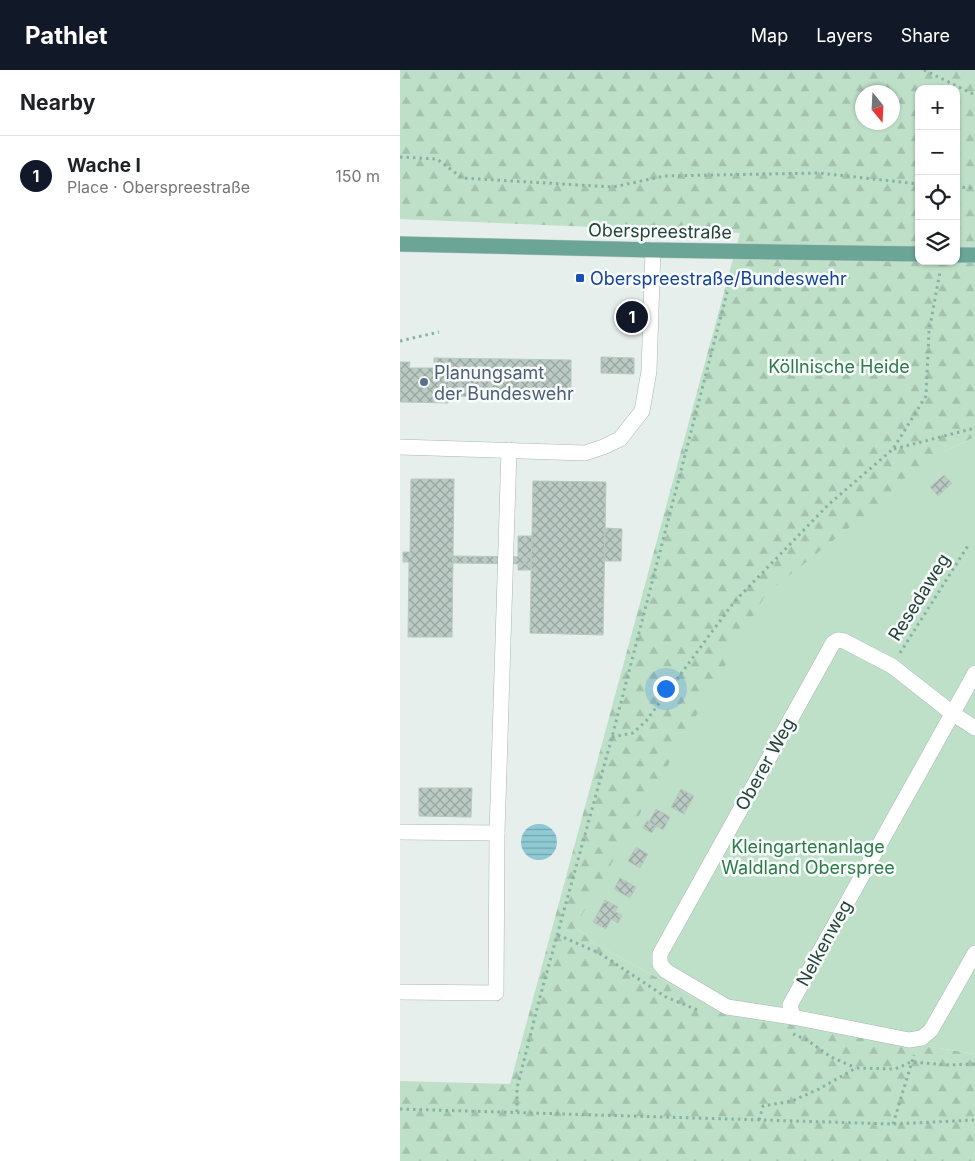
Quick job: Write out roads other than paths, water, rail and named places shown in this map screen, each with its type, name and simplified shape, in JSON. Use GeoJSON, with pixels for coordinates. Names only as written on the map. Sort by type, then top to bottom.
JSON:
{"type":"FeatureCollection","features":[{"type":"Feature","properties":{"kind":"main road","name":"Oberspreestraße"},"geometry":{"type":"LineString","coordinates":[[400,244],[915,254]]}},
{"type":"Feature","properties":{"kind":"main road"},"geometry":{"type":"LineString","coordinates":[[960,255],[975,255]]}},
{"type":"Feature","properties":{"kind":"lane"},"geometry":{"type":"LineString","coordinates":[[400,448],[585,453],[620,439],[642,411],[649,371],[653,250]]}},
{"type":"Feature","properties":{"kind":"lane"},"geometry":{"type":"LineString","coordinates":[[400,992],[496,993],[497,833],[510,450]]}},
{"type":"Feature","properties":{"kind":"lane","name":"Oberer Weg"},"geometry":{"type":"LineString","coordinates":[[952,713],[892,666],[844,641],[838,640],[832,643],[660,954],[660,964],[666,971],[727,1007],[793,1017],[909,1040],[922,1038],[931,1030],[975,953]]}},
{"type":"Feature","properties":{"kind":"lane","name":"Nelkenweg"},"geometry":{"type":"LineString","coordinates":[[793,1017],[790,1005],[975,673]]}},
{"type":"Feature","properties":{"kind":"lane"},"geometry":{"type":"LineString","coordinates":[[952,713],[975,728]]}},
{"type":"Feature","properties":{"kind":"lane"},"geometry":{"type":"LineString","coordinates":[[400,832],[497,833]]}},
{"type":"Feature","properties":{"kind":"water"},"geometry":{"type":"Polygon","coordinates":[[[539,824],[552,829],[557,842],[552,855],[539,860],[526,855],[521,842],[526,829],[539,824]]]}},
{"type":"Feature","properties":{"kind":"place","name":"Oberspreestraße/Bundeswehr"},"geometry":{"type":"Point","coordinates":[580,278]}},
{"type":"Feature","properties":{"kind":"place","name":"Wache I"},"geometry":{"type":"Point","coordinates":[632,317]}},
{"type":"Feature","properties":{"kind":"place","name":"Planungsamt der Bundeswehr"},"geometry":{"type":"Point","coordinates":[424,382]}},
{"type":"Feature","properties":{"kind":"park label","name":"Köllnische Heide"},"geometry":{"type":"Point","coordinates":[839,366]}},
{"type":"Feature","properties":{"kind":"park label","name":"Kleingartenanlage Waldland Oberspree"},"geometry":{"type":"Point","coordinates":[808,856]}}]}
